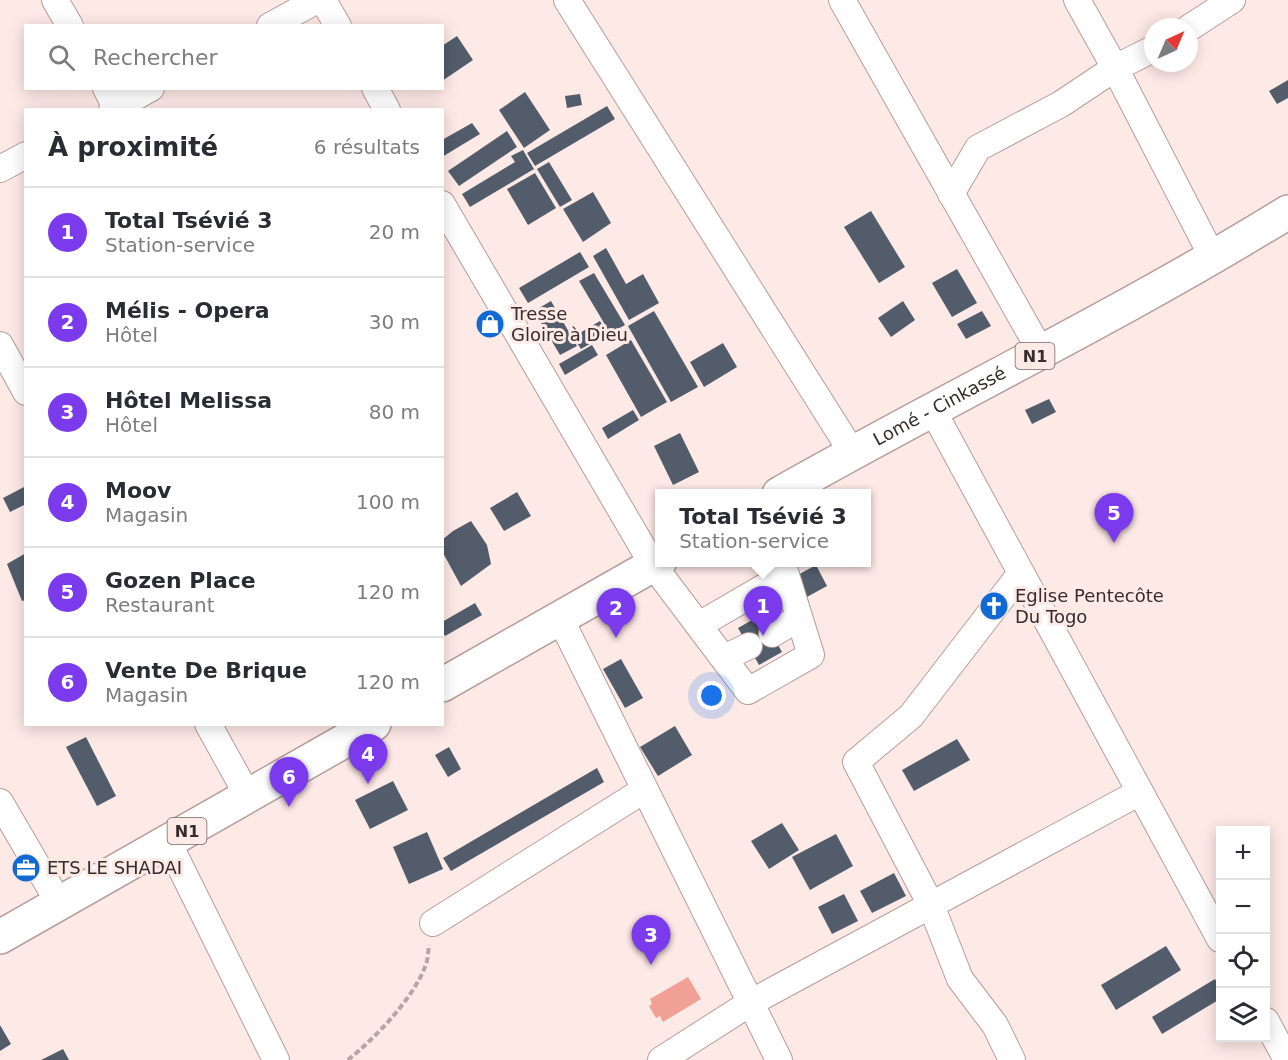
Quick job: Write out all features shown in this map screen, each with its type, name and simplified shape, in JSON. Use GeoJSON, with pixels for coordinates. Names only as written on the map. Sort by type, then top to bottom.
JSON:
{"type":"FeatureCollection","features":[{"type":"Feature","properties":{"kind":"highway","name":"Lomé - Cinkassé"},"geometry":{"type":"LineString","coordinates":[[788,489],[852,452],[1213,258],[1288,212]]}},
{"type":"Feature","properties":{"kind":"highway"},"geometry":{"type":"LineString","coordinates":[[444,680],[655,564]]}},
{"type":"Feature","properties":{"kind":"highway","name":"N1"},"geometry":{"type":"LineString","coordinates":[[0,937],[370,726]]}},
{"type":"Feature","properties":{"kind":"street"},"geometry":{"type":"LineString","coordinates":[[56,0],[69,24]]}},
{"type":"Feature","properties":{"kind":"street"},"geometry":{"type":"LineString","coordinates":[[274,24],[317,0]]}},
{"type":"Feature","properties":{"kind":"street"},"geometry":{"type":"LineString","coordinates":[[323,0],[337,24]]}},
{"type":"Feature","properties":{"kind":"street"},"geometry":{"type":"LineString","coordinates":[[567,0],[852,452]]}},
{"type":"Feature","properties":{"kind":"street"},"geometry":{"type":"LineString","coordinates":[[843,0],[1041,352]]}},
{"type":"Feature","properties":{"kind":"street"},"geometry":{"type":"LineString","coordinates":[[1077,0],[1115,68],[1213,258]]}},
{"type":"Feature","properties":{"kind":"street"},"geometry":{"type":"LineString","coordinates":[[1198,21],[1232,0]]}},
{"type":"Feature","properties":{"kind":"street"},"geometry":{"type":"LineString","coordinates":[[951,194],[978,148],[1061,104],[1115,68],[1144,54]]}},
{"type":"Feature","properties":{"kind":"street"},"geometry":{"type":"LineString","coordinates":[[113,104],[146,90]]}},
{"type":"Feature","properties":{"kind":"street"},"geometry":{"type":"LineString","coordinates":[[376,90],[386,108]]}},
{"type":"Feature","properties":{"kind":"street"},"geometry":{"type":"LineString","coordinates":[[0,169],[24,156]]}},
{"type":"Feature","properties":{"kind":"street"},"geometry":{"type":"LineString","coordinates":[[444,207],[655,561]]}},
{"type":"Feature","properties":{"kind":"street"},"geometry":{"type":"LineString","coordinates":[[0,345],[24,388]]}},
{"type":"Feature","properties":{"kind":"street"},"geometry":{"type":"LineString","coordinates":[[932,410],[1218,934]]}},
{"type":"Feature","properties":{"kind":"street"},"geometry":{"type":"LineString","coordinates":[[659,567],[699,625],[748,691],[811,655],[783,569],[699,625]]}},
{"type":"Feature","properties":{"kind":"street"},"geometry":{"type":"LineString","coordinates":[[1012,1060],[995,1025],[960,979],[931,905],[856,762],[911,716],[1021,573]]}},
{"type":"Feature","properties":{"kind":"street"},"geometry":{"type":"LineString","coordinates":[[560,618],[779,1060]]}},
{"type":"Feature","properties":{"kind":"street"},"geometry":{"type":"LineString","coordinates":[[772,634],[799,618]]}},
{"type":"Feature","properties":{"kind":"street"},"geometry":{"type":"LineString","coordinates":[[724,658],[748,646]]}},
{"type":"Feature","properties":{"kind":"street"},"geometry":{"type":"LineString","coordinates":[[209,726],[248,796]]}},
{"type":"Feature","properties":{"kind":"street"},"geometry":{"type":"LineString","coordinates":[[433,923],[644,790]]}},
{"type":"Feature","properties":{"kind":"street"},"geometry":{"type":"LineString","coordinates":[[661,1060],[750,1003],[1140,792]]}},
{"type":"Feature","properties":{"kind":"street"},"geometry":{"type":"LineString","coordinates":[[0,802],[59,903]]}},
{"type":"Feature","properties":{"kind":"street"},"geometry":{"type":"LineString","coordinates":[[168,842],[276,1060]]}},
{"type":"Feature","properties":{"kind":"street"},"geometry":{"type":"LineString","coordinates":[[1270,1028],[1287,1059]]}},
{"type":"Feature","properties":{"kind":"path"},"geometry":{"type":"LineString","coordinates":[[348,1060],[366,1045],[408,998],[425,967],[433,923]]}},
{"type":"Feature","properties":{"kind":"shaded area"},"geometry":{"type":"Polygon","coordinates":[[[688,977],[701,999],[663,1022],[660,1016],[656,1018],[649,1006],[652,1004],[650,999],[688,977]]]}},
{"type":"Feature","properties":{"kind":"building"},"geometry":{"type":"Polygon","coordinates":[[[457,36],[473,60],[444,80],[444,45],[457,36]]]}},
{"type":"Feature","properties":{"kind":"building"},"geometry":{"type":"Polygon","coordinates":[[[1288,80],[1288,98],[1277,104],[1269,91],[1288,80]]]}},
{"type":"Feature","properties":{"kind":"building"},"geometry":{"type":"Polygon","coordinates":[[[525,92],[550,130],[524,148],[499,110],[525,92]]]}},
{"type":"Feature","properties":{"kind":"building"},"geometry":{"type":"Polygon","coordinates":[[[580,94],[582,105],[567,108],[565,96],[580,94]]]}},
{"type":"Feature","properties":{"kind":"building"},"geometry":{"type":"Polygon","coordinates":[[[607,106],[615,119],[535,166],[527,153],[607,106]]]}},
{"type":"Feature","properties":{"kind":"building"},"geometry":{"type":"Polygon","coordinates":[[[472,123],[480,134],[444,156],[444,139],[472,123]]]}},
{"type":"Feature","properties":{"kind":"building"},"geometry":{"type":"Polygon","coordinates":[[[507,131],[517,147],[459,186],[448,171],[507,131]]]}},
{"type":"Feature","properties":{"kind":"building"},"geometry":{"type":"Polygon","coordinates":[[[523,150],[534,169],[470,207],[462,194],[515,162],[511,156],[523,150]]]}},
{"type":"Feature","properties":{"kind":"building"},"geometry":{"type":"Polygon","coordinates":[[[549,162],[572,200],[560,207],[537,169],[549,162]]]}},
{"type":"Feature","properties":{"kind":"building"},"geometry":{"type":"Polygon","coordinates":[[[535,173],[556,208],[528,225],[507,189],[535,173]]]}},
{"type":"Feature","properties":{"kind":"building"},"geometry":{"type":"Polygon","coordinates":[[[593,192],[611,223],[583,242],[563,209],[593,192]]]}},
{"type":"Feature","properties":{"kind":"building"},"geometry":{"type":"Polygon","coordinates":[[[871,211],[905,267],[879,283],[844,227],[871,211]]]}},
{"type":"Feature","properties":{"kind":"building"},"geometry":{"type":"Polygon","coordinates":[[[606,248],[626,284],[643,274],[659,303],[629,320],[593,256],[606,248]]]}},
{"type":"Feature","properties":{"kind":"building"},"geometry":{"type":"Polygon","coordinates":[[[580,252],[589,267],[528,303],[519,288],[580,252]]]}},
{"type":"Feature","properties":{"kind":"building"},"geometry":{"type":"Polygon","coordinates":[[[957,269],[977,303],[952,317],[932,283],[957,269]]]}},
{"type":"Feature","properties":{"kind":"building"},"geometry":{"type":"Polygon","coordinates":[[[594,273],[625,325],[610,333],[579,281],[594,273]]]}},
{"type":"Feature","properties":{"kind":"building"},"geometry":{"type":"Polygon","coordinates":[[[551,301],[577,346],[560,355],[534,311],[551,301]]]}},
{"type":"Feature","properties":{"kind":"building"},"geometry":{"type":"Polygon","coordinates":[[[903,301],[915,320],[891,337],[878,318],[903,301]]]}},
{"type":"Feature","properties":{"kind":"building"},"geometry":{"type":"Polygon","coordinates":[[[654,311],[698,387],[671,402],[628,326],[654,311]]]}},
{"type":"Feature","properties":{"kind":"building"},"geometry":{"type":"Polygon","coordinates":[[[982,311],[991,326],[966,339],[957,324],[982,311]]]}},
{"type":"Feature","properties":{"kind":"building"},"geometry":{"type":"Polygon","coordinates":[[[600,321],[607,334],[581,349],[573,337],[600,321]]]}},
{"type":"Feature","properties":{"kind":"building"},"geometry":{"type":"Polygon","coordinates":[[[631,340],[667,402],[641,417],[606,355],[631,340]]]}},
{"type":"Feature","properties":{"kind":"building"},"geometry":{"type":"Polygon","coordinates":[[[723,343],[737,367],[704,387],[690,362],[723,343]]]}},
{"type":"Feature","properties":{"kind":"building"},"geometry":{"type":"Polygon","coordinates":[[[592,345],[598,355],[565,375],[559,364],[592,345]]]}},
{"type":"Feature","properties":{"kind":"building"},"geometry":{"type":"Polygon","coordinates":[[[1049,399],[1056,412],[1032,424],[1025,410],[1049,399]]]}},
{"type":"Feature","properties":{"kind":"building"},"geometry":{"type":"Polygon","coordinates":[[[633,410],[639,420],[608,439],[602,428],[633,410]]]}},
{"type":"Feature","properties":{"kind":"building"},"geometry":{"type":"Polygon","coordinates":[[[680,433],[699,472],[673,485],[654,446],[680,433]]]}},
{"type":"Feature","properties":{"kind":"building"},"geometry":{"type":"Polygon","coordinates":[[[24,487],[24,505],[10,512],[3,498],[24,487]]]}},
{"type":"Feature","properties":{"kind":"building"},"geometry":{"type":"Polygon","coordinates":[[[517,492],[531,516],[504,531],[490,508],[517,492]]]}},
{"type":"Feature","properties":{"kind":"building"},"geometry":{"type":"Polygon","coordinates":[[[471,521],[487,545],[491,564],[461,586],[444,555],[444,538],[471,521]]]}},
{"type":"Feature","properties":{"kind":"building"},"geometry":{"type":"Polygon","coordinates":[[[24,554],[24,600],[22,601],[7,564],[24,554]]]}},
{"type":"Feature","properties":{"kind":"building"},"geometry":{"type":"Polygon","coordinates":[[[812,567],[817,567],[827,586],[805,598],[794,577],[812,567]]]}},
{"type":"Feature","properties":{"kind":"building"},"geometry":{"type":"Polygon","coordinates":[[[475,603],[482,615],[445,636],[444,621],[475,603]]]}},
{"type":"Feature","properties":{"kind":"building"},"geometry":{"type":"Polygon","coordinates":[[[761,615],[782,652],[759,665],[738,628],[761,615]]]}},
{"type":"Feature","properties":{"kind":"building"},"geometry":{"type":"Polygon","coordinates":[[[621,659],[643,698],[625,708],[603,669],[621,659]]]}},
{"type":"Feature","properties":{"kind":"building"},"geometry":{"type":"Polygon","coordinates":[[[675,726],[692,755],[658,776],[640,747],[675,726]]]}},
{"type":"Feature","properties":{"kind":"building"},"geometry":{"type":"Polygon","coordinates":[[[86,737],[116,796],[97,806],[66,747],[86,737]]]}},
{"type":"Feature","properties":{"kind":"building"},"geometry":{"type":"Polygon","coordinates":[[[957,739],[970,760],[914,791],[902,770],[957,739]]]}},
{"type":"Feature","properties":{"kind":"building"},"geometry":{"type":"Polygon","coordinates":[[[449,747],[461,769],[448,777],[435,755],[449,747]]]}},
{"type":"Feature","properties":{"kind":"building"},"geometry":{"type":"Polygon","coordinates":[[[597,768],[604,782],[451,871],[443,858],[597,768]]]}},
{"type":"Feature","properties":{"kind":"building"},"geometry":{"type":"Polygon","coordinates":[[[393,781],[408,810],[370,829],[355,800],[393,781]]]}},
{"type":"Feature","properties":{"kind":"building"},"geometry":{"type":"Polygon","coordinates":[[[782,823],[799,850],[769,869],[751,841],[782,823]]]}},
{"type":"Feature","properties":{"kind":"building"},"geometry":{"type":"Polygon","coordinates":[[[427,832],[443,869],[409,884],[393,847],[427,832]]]}},
{"type":"Feature","properties":{"kind":"building"},"geometry":{"type":"Polygon","coordinates":[[[836,834],[853,866],[810,890],[792,857],[836,834]]]}},
{"type":"Feature","properties":{"kind":"building"},"geometry":{"type":"Polygon","coordinates":[[[894,873],[906,896],[872,913],[860,891],[894,873]]]}},
{"type":"Feature","properties":{"kind":"building"},"geometry":{"type":"Polygon","coordinates":[[[844,894],[858,921],[832,934],[818,907],[844,894]]]}},
{"type":"Feature","properties":{"kind":"building"},"geometry":{"type":"Polygon","coordinates":[[[1166,946],[1181,970],[1116,1010],[1101,985],[1166,946]]]}},
{"type":"Feature","properties":{"kind":"building"},"geometry":{"type":"Polygon","coordinates":[[[1215,979],[1216,1001],[1162,1034],[1152,1017],[1215,979]]]}},
{"type":"Feature","properties":{"kind":"building"},"geometry":{"type":"Polygon","coordinates":[[[0,1025],[11,1044],[0,1051],[0,1025]]]}},
{"type":"Feature","properties":{"kind":"building"},"geometry":{"type":"Polygon","coordinates":[[[63,1049],[69,1060],[41,1060],[63,1049]]]}},
{"type":"Feature","properties":{"kind":"place","name":"Tresse Gloire à Dieu"},"geometry":{"type":"Point","coordinates":[490,324]}},
{"type":"Feature","properties":{"kind":"place","name":"Gozen Place"},"geometry":{"type":"Point","coordinates":[1114,543]}},
{"type":"Feature","properties":{"kind":"place","name":"Eglise Pentecôte Du Togo"},"geometry":{"type":"Point","coordinates":[994,606]}},
{"type":"Feature","properties":{"kind":"place","name":"Total Tsévié 3"},"geometry":{"type":"Point","coordinates":[763,636]}},
{"type":"Feature","properties":{"kind":"place","name":"Mélis - Opera"},"geometry":{"type":"Point","coordinates":[616,638]}},
{"type":"Feature","properties":{"kind":"place","name":"Moov"},"geometry":{"type":"Point","coordinates":[368,784]}},
{"type":"Feature","properties":{"kind":"place","name":"Vente De Brique"},"geometry":{"type":"Point","coordinates":[289,807]}},
{"type":"Feature","properties":{"kind":"place","name":"ETS LE SHADAI"},"geometry":{"type":"Point","coordinates":[26,868]}},
{"type":"Feature","properties":{"kind":"place","name":"Hôtel Melissa"},"geometry":{"type":"Point","coordinates":[651,965]}}]}
